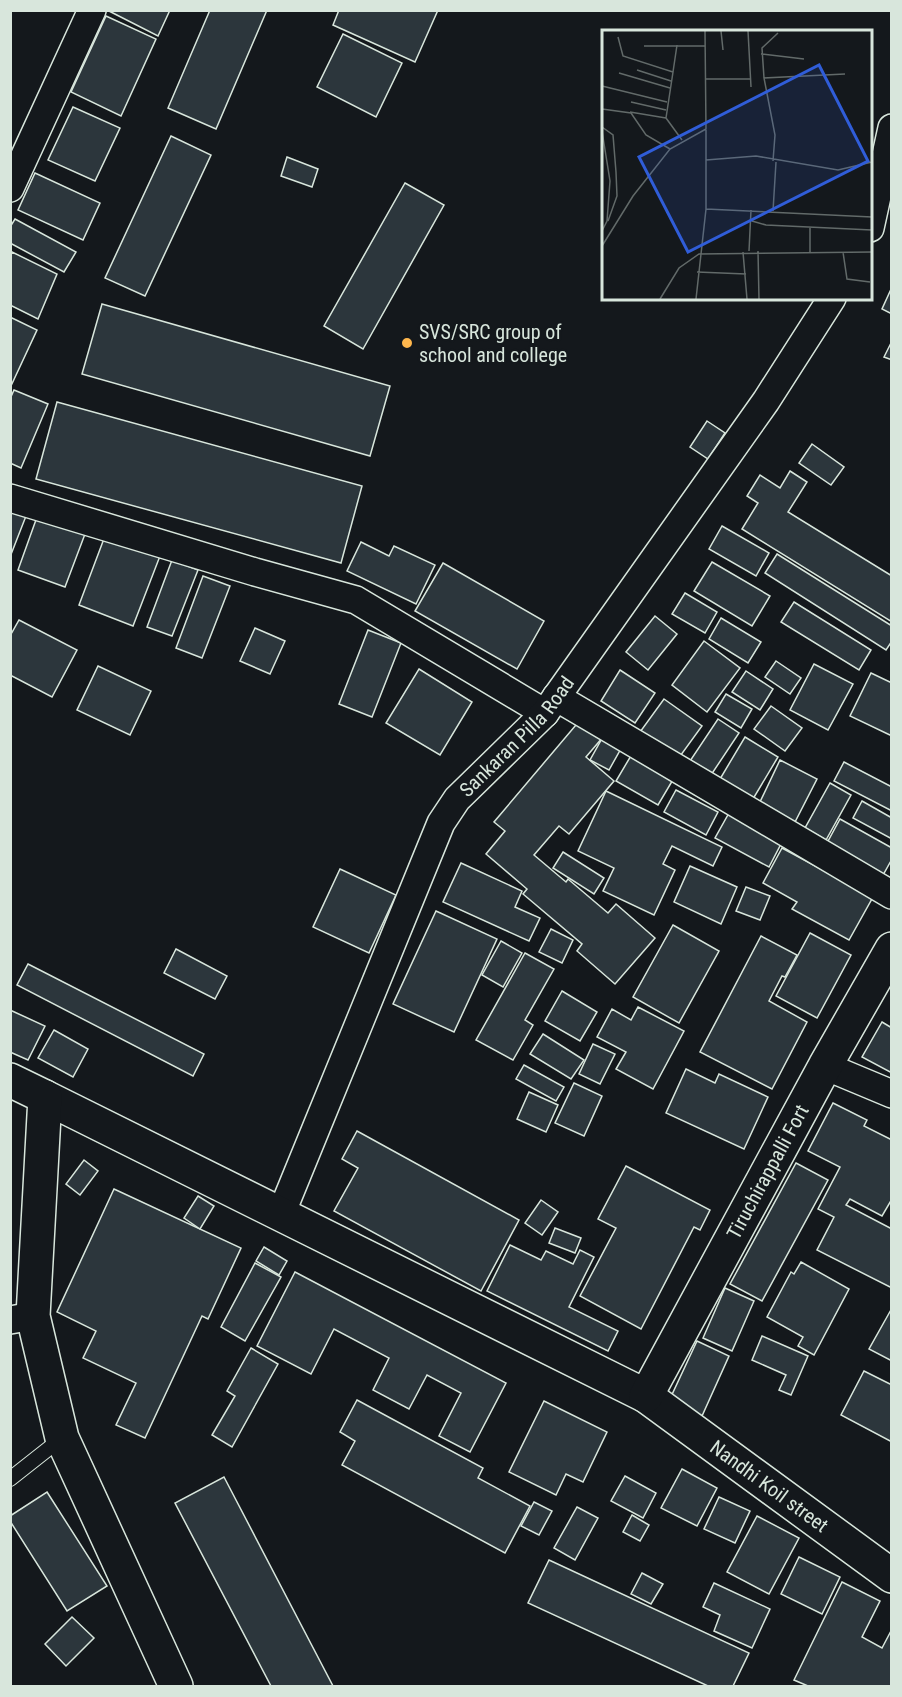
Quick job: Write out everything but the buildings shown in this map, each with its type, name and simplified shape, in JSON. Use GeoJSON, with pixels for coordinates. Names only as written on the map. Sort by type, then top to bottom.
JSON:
{"type":"FeatureCollection","features":[{"type":"Feature","properties":{"kind":"street"},"geometry":{"type":"LineString","coordinates":[[10,188],[92,10]]}},
{"type":"Feature","properties":{"kind":"street"},"geometry":{"type":"LineString","coordinates":[[872,218],[891,128]]}},
{"type":"Feature","properties":{"kind":"street","name":"Sankaran Pilla Road"},"geometry":{"type":"LineString","coordinates":[[280,1214],[441,823],[457,799],[551,705],[766,401],[831,300]]}},
{"type":"Feature","properties":{"kind":"street"},"geometry":{"type":"LineString","coordinates":[[10,498],[356,600],[551,705],[891,894]]}},
{"type":"Feature","properties":{"kind":"street","name":"Tiruchirappalli Fort"},"geometry":{"type":"LineString","coordinates":[[646,1396],[891,949]]}},
{"type":"Feature","properties":{"kind":"street"},"geometry":{"type":"LineString","coordinates":[[825,1066],[891,1094]]}},
{"type":"Feature","properties":{"kind":"street","name":"Nandhi Koil street"},"geometry":{"type":"LineString","coordinates":[[10,1080],[646,1396],[891,1576]]}},
{"type":"Feature","properties":{"kind":"street"},"geometry":{"type":"LineString","coordinates":[[45,1097],[22,1318],[62,1438],[176,1686]]}},
{"type":"Feature","properties":{"kind":"lane"},"geometry":{"type":"LineString","coordinates":[[10,1479],[62,1438]]}},
{"type":"Feature","properties":{"kind":"place","name":"SVS/SRC group of school and college"},"geometry":{"type":"Point","coordinates":[407,343]}}]}
